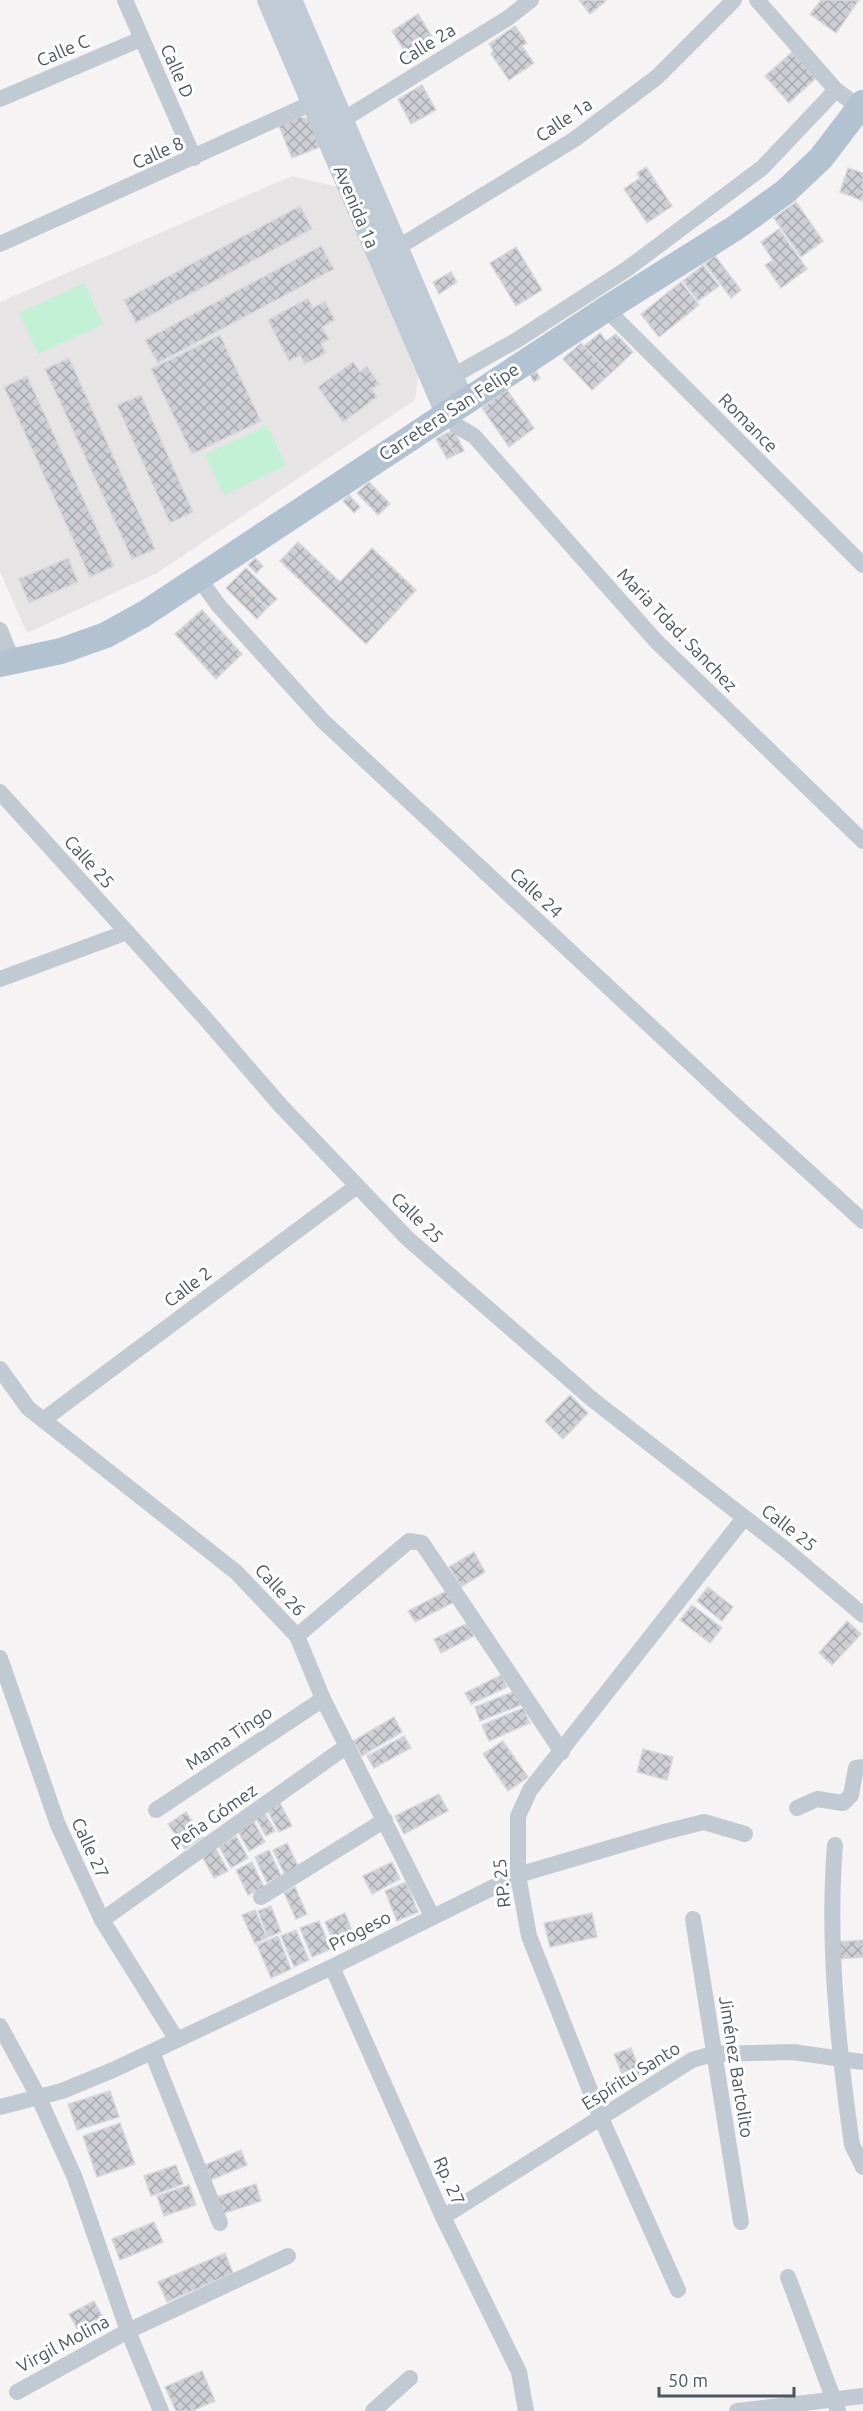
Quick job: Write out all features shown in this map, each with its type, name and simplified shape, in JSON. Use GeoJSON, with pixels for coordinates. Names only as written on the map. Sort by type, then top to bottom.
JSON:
{"type":"FeatureCollection","features":[{"type":"Feature","properties":{"kind":"main road","name":"Avenida 1a"},"geometry":{"type":"LineString","coordinates":[[268,0],[321,99],[341,121],[453,376],[455,408]]}},
{"type":"Feature","properties":{"kind":"main road","name":"Avenida 1a"},"geometry":{"type":"LineString","coordinates":[[291,0],[321,99],[428,371],[455,408]]}},
{"type":"Feature","properties":{"kind":"main road","name":"Carretera San Felipe"},"geometry":{"type":"LineString","coordinates":[[7,663],[60,651],[106,635],[144,614],[606,309],[735,228],[785,192],[821,158],[861,106]]}},
{"type":"Feature","properties":{"kind":"street","name":"Calle D"},"geometry":{"type":"LineString","coordinates":[[125,0],[194,158]]}},
{"type":"Feature","properties":{"kind":"street","name":"Calle 2a"},"geometry":{"type":"LineString","coordinates":[[341,121],[508,18],[531,0]]}},
{"type":"Feature","properties":{"kind":"street","name":"Calle 1a"},"geometry":{"type":"LineString","coordinates":[[397,248],[575,139],[657,77],[734,0]]}},
{"type":"Feature","properties":{"kind":"street"},"geometry":{"type":"LineString","coordinates":[[757,0],[836,90],[861,106]]}},
{"type":"Feature","properties":{"kind":"street","name":"Calle C"},"geometry":{"type":"LineString","coordinates":[[0,99],[141,39]]}},
{"type":"Feature","properties":{"kind":"street"},"geometry":{"type":"LineString","coordinates":[[428,371],[453,376],[517,340],[627,269],[762,168],[836,90]]}},
{"type":"Feature","properties":{"kind":"street","name":"Calle 8"},"geometry":{"type":"LineString","coordinates":[[0,244],[321,99]]}},
{"type":"Feature","properties":{"kind":"street","name":"Romance"},"geometry":{"type":"LineString","coordinates":[[606,309],[863,565]]}},
{"type":"Feature","properties":{"kind":"street","name":"Maria Tdad. Sanchez"},"geometry":{"type":"LineString","coordinates":[[455,408],[457,426],[474,436],[656,641],[863,840]]}},
{"type":"Feature","properties":{"kind":"street","name":"Calle 24"},"geometry":{"type":"LineString","coordinates":[[198,577],[219,606],[323,721],[743,1113],[863,1221]]}},
{"type":"Feature","properties":{"kind":"street"},"geometry":{"type":"LineString","coordinates":[[0,630],[7,663]]}},
{"type":"Feature","properties":{"kind":"street","name":"Calle 25"},"geometry":{"type":"LineString","coordinates":[[0,792],[281,1106],[407,1238],[593,1400],[785,1549],[863,1615]]}},
{"type":"Feature","properties":{"kind":"street"},"geometry":{"type":"LineString","coordinates":[[0,979],[127,932]]}},
{"type":"Feature","properties":{"kind":"street","name":"Calle 2"},"geometry":{"type":"LineString","coordinates":[[42,1420],[357,1186]]}},
{"type":"Feature","properties":{"kind":"street","name":"Calle 26"},"geometry":{"type":"LineString","coordinates":[[0,1369],[28,1408],[236,1572],[297,1636],[323,1699],[432,1917]]}},
{"type":"Feature","properties":{"kind":"street","name":"RP. 25"},"geometry":{"type":"LineString","coordinates":[[678,2290],[601,2118],[529,1936],[518,1875],[518,1816],[530,1790],[744,1518]]}},
{"type":"Feature","properties":{"kind":"street"},"geometry":{"type":"LineString","coordinates":[[297,1636],[409,1541],[422,1543],[561,1752]]}},
{"type":"Feature","properties":{"kind":"street","name":"Calle 27"},"geometry":{"type":"LineString","coordinates":[[0,1658],[58,1825],[102,1920],[177,2040]]}},
{"type":"Feature","properties":{"kind":"street","name":"Mama Tingo"},"geometry":{"type":"LineString","coordinates":[[156,1810],[323,1699]]}},
{"type":"Feature","properties":{"kind":"street","name":"Peña Gómez"},"geometry":{"type":"LineString","coordinates":[[102,1920],[347,1746]]}},
{"type":"Feature","properties":{"kind":"street"},"geometry":{"type":"LineString","coordinates":[[797,1809],[817,1799],[843,1803],[851,1795],[856,1768],[863,1767]]}},
{"type":"Feature","properties":{"kind":"street"},"geometry":{"type":"LineString","coordinates":[[261,1897],[385,1820]]}},
{"type":"Feature","properties":{"kind":"street","name":"Progeso"},"geometry":{"type":"LineString","coordinates":[[0,2107],[62,2091],[152,2052],[332,1967],[518,1875],[704,1822],[745,1834]]}},
{"type":"Feature","properties":{"kind":"street"},"geometry":{"type":"LineString","coordinates":[[835,1845],[831,1893],[834,1978],[852,2145],[863,2167]]}},
{"type":"Feature","properties":{"kind":"street","name":"Jiménez Bartolito"},"geometry":{"type":"LineString","coordinates":[[693,1919],[741,2222]]}},
{"type":"Feature","properties":{"kind":"street","name":"Rp. 27"},"geometry":{"type":"LineString","coordinates":[[332,1967],[443,2217],[519,2372],[526,2411]]}},
{"type":"Feature","properties":{"kind":"street"},"geometry":{"type":"LineString","coordinates":[[0,2026],[38,2096],[75,2178],[128,2331],[161,2411]]}},
{"type":"Feature","properties":{"kind":"street"},"geometry":{"type":"LineString","coordinates":[[152,2052],[220,2223]]}},
{"type":"Feature","properties":{"kind":"street","name":"Espíritu Santo"},"geometry":{"type":"LineString","coordinates":[[443,2217],[692,2060],[713,2054],[793,2052],[863,2062]]}},
{"type":"Feature","properties":{"kind":"street","name":"Virgil Molina"},"geometry":{"type":"LineString","coordinates":[[17,2392],[128,2331],[288,2256]]}},
{"type":"Feature","properties":{"kind":"street"},"geometry":{"type":"LineString","coordinates":[[788,2277],[836,2406]]}},
{"type":"Feature","properties":{"kind":"street"},"geometry":{"type":"LineString","coordinates":[[373,2411],[410,2378]]}},
{"type":"Feature","properties":{"kind":"street"},"geometry":{"type":"LineString","coordinates":[[736,2411],[836,2406],[863,2396]]}},
{"type":"Feature","properties":{"kind":"shaded area"},"geometry":{"type":"Polygon","coordinates":[[[292,176],[338,187],[418,375],[415,400],[157,573],[27,633],[0,572],[0,302],[292,176]]]}},
{"type":"Feature","properties":{"kind":"green space"},"geometry":{"type":"Polygon","coordinates":[[[84,283],[103,324],[38,354],[19,313],[84,283]]]}},
{"type":"Feature","properties":{"kind":"green space"},"geometry":{"type":"Polygon","coordinates":[[[267,425],[286,465],[224,495],[205,455],[267,425]]]}},
{"type":"Feature","properties":{"kind":"building"},"geometry":{"type":"Polygon","coordinates":[[[579,0],[605,0],[606,1],[590,14],[579,0]]]}},
{"type":"Feature","properties":{"kind":"building"},"geometry":{"type":"Polygon","coordinates":[[[821,0],[859,0],[836,33],[810,14],[821,0]]]}},
{"type":"Feature","properties":{"kind":"building"},"geometry":{"type":"Polygon","coordinates":[[[418,14],[437,45],[411,62],[392,31],[418,14]]]}},
{"type":"Feature","properties":{"kind":"building"},"geometry":{"type":"Polygon","coordinates":[[[515,26],[527,43],[522,46],[534,63],[509,80],[491,54],[493,50],[489,44],[515,26]]]}},
{"type":"Feature","properties":{"kind":"building"},"geometry":{"type":"Polygon","coordinates":[[[792,52],[816,78],[789,103],[765,76],[792,52]]]}},
{"type":"Feature","properties":{"kind":"building"},"geometry":{"type":"Polygon","coordinates":[[[422,85],[436,110],[411,124],[398,99],[422,85]]]}},
{"type":"Feature","properties":{"kind":"building"},"geometry":{"type":"Polygon","coordinates":[[[299,117],[309,119],[320,147],[292,158],[279,126],[299,117]]]}},
{"type":"Feature","properties":{"kind":"building"},"geometry":{"type":"Polygon","coordinates":[[[646,167],[672,206],[647,223],[624,189],[640,178],[637,173],[646,167]]]}},
{"type":"Feature","properties":{"kind":"building"},"geometry":{"type":"Polygon","coordinates":[[[848,168],[863,173],[863,201],[840,192],[848,168]]]}},
{"type":"Feature","properties":{"kind":"building"},"geometry":{"type":"Polygon","coordinates":[[[796,202],[823,241],[801,257],[774,218],[796,202]]]}},
{"type":"Feature","properties":{"kind":"building"},"geometry":{"type":"Polygon","coordinates":[[[300,206],[312,229],[136,323],[124,300],[300,206]]]}},
{"type":"Feature","properties":{"kind":"building"},"geometry":{"type":"Polygon","coordinates":[[[779,229],[807,269],[781,288],[765,265],[773,260],[761,242],[779,229]]]}},
{"type":"Feature","properties":{"kind":"building"},"geometry":{"type":"Polygon","coordinates":[[[321,246],[334,269],[158,363],[145,340],[321,246]]]}},
{"type":"Feature","properties":{"kind":"building"},"geometry":{"type":"Polygon","coordinates":[[[516,247],[542,290],[516,306],[490,263],[516,247]]]}},
{"type":"Feature","properties":{"kind":"building"},"geometry":{"type":"Polygon","coordinates":[[[715,256],[741,290],[731,298],[705,264],[715,256]]]}},
{"type":"Feature","properties":{"kind":"building"},"geometry":{"type":"Polygon","coordinates":[[[703,265],[719,286],[698,301],[683,281],[703,265]]]}},
{"type":"Feature","properties":{"kind":"building"},"geometry":{"type":"Polygon","coordinates":[[[451,272],[457,282],[439,294],[433,282],[451,272]]]}},
{"type":"Feature","properties":{"kind":"building"},"geometry":{"type":"Polygon","coordinates":[[[681,282],[699,305],[659,337],[641,314],[681,282]]]}},
{"type":"Feature","properties":{"kind":"building"},"geometry":{"type":"Polygon","coordinates":[[[308,298],[313,308],[325,301],[335,320],[322,327],[329,339],[321,344],[326,353],[305,364],[300,355],[289,361],[268,320],[308,298]]]}},
{"type":"Feature","properties":{"kind":"building"},"geometry":{"type":"Polygon","coordinates":[[[600,333],[606,341],[616,334],[633,352],[610,374],[584,346],[600,333]]]}},
{"type":"Feature","properties":{"kind":"building"},"geometry":{"type":"Polygon","coordinates":[[[220,335],[261,421],[192,454],[151,369],[220,335]]]}},
{"type":"Feature","properties":{"kind":"building"},"geometry":{"type":"Polygon","coordinates":[[[581,343],[610,374],[592,390],[563,359],[581,343]]]}},
{"type":"Feature","properties":{"kind":"building"},"geometry":{"type":"Polygon","coordinates":[[[69,358],[155,549],[132,559],[45,369],[69,358]]]}},
{"type":"Feature","properties":{"kind":"building"},"geometry":{"type":"Polygon","coordinates":[[[353,362],[360,372],[367,366],[379,384],[372,389],[377,397],[343,422],[318,387],[353,362]]]}},
{"type":"Feature","properties":{"kind":"building"},"geometry":{"type":"Polygon","coordinates":[[[536,371],[540,378],[534,382],[530,375],[536,371]]]}},
{"type":"Feature","properties":{"kind":"building"},"geometry":{"type":"Polygon","coordinates":[[[27,376],[114,566],[90,577],[4,387],[27,376]]]}},
{"type":"Feature","properties":{"kind":"building"},"geometry":{"type":"Polygon","coordinates":[[[507,390],[534,428],[509,447],[482,408],[507,390]]]}},
{"type":"Feature","properties":{"kind":"building"},"geometry":{"type":"Polygon","coordinates":[[[141,395],[193,512],[170,523],[117,405],[141,395]]]}},
{"type":"Feature","properties":{"kind":"building"},"geometry":{"type":"Polygon","coordinates":[[[454,430],[464,451],[455,455],[445,434],[454,430]]]}},
{"type":"Feature","properties":{"kind":"building"},"geometry":{"type":"Polygon","coordinates":[[[445,434],[455,455],[447,459],[436,439],[445,434]]]}},
{"type":"Feature","properties":{"kind":"building"},"geometry":{"type":"Polygon","coordinates":[[[369,482],[390,504],[378,515],[357,493],[369,482]]]}},
{"type":"Feature","properties":{"kind":"building"},"geometry":{"type":"Polygon","coordinates":[[[349,495],[360,507],[354,513],[343,501],[349,495]]]}},
{"type":"Feature","properties":{"kind":"building"},"geometry":{"type":"Polygon","coordinates":[[[298,542],[340,582],[372,548],[416,590],[366,644],[280,561],[298,542]]]}},
{"type":"Feature","properties":{"kind":"building"},"geometry":{"type":"Polygon","coordinates":[[[68,558],[78,582],[29,603],[19,579],[68,558]]]}},
{"type":"Feature","properties":{"kind":"building"},"geometry":{"type":"Polygon","coordinates":[[[255,558],[263,566],[256,573],[248,565],[255,558]]]}},
{"type":"Feature","properties":{"kind":"building"},"geometry":{"type":"Polygon","coordinates":[[[246,568],[277,599],[267,608],[237,577],[246,568]]]}},
{"type":"Feature","properties":{"kind":"building"},"geometry":{"type":"Polygon","coordinates":[[[237,577],[267,608],[257,619],[226,588],[237,577]]]}},
{"type":"Feature","properties":{"kind":"building"},"geometry":{"type":"Polygon","coordinates":[[[202,610],[242,654],[216,679],[175,634],[202,610]]]}},
{"type":"Feature","properties":{"kind":"building"},"geometry":{"type":"Polygon","coordinates":[[[570,1395],[588,1413],[563,1439],[545,1421],[570,1395]]]}},
{"type":"Feature","properties":{"kind":"building"},"geometry":{"type":"Polygon","coordinates":[[[474,1552],[485,1572],[461,1587],[449,1567],[474,1552]]]}},
{"type":"Feature","properties":{"kind":"building"},"geometry":{"type":"Polygon","coordinates":[[[708,1587],[733,1607],[722,1621],[697,1601],[708,1587]]]}},
{"type":"Feature","properties":{"kind":"building"},"geometry":{"type":"Polygon","coordinates":[[[450,1589],[456,1601],[415,1622],[408,1611],[450,1589]]]}},
{"type":"Feature","properties":{"kind":"building"},"geometry":{"type":"Polygon","coordinates":[[[692,1605],[722,1628],[710,1643],[680,1620],[692,1605]]]}},
{"type":"Feature","properties":{"kind":"building"},"geometry":{"type":"Polygon","coordinates":[[[847,1621],[861,1634],[832,1665],[819,1653],[847,1621]]]}},
{"type":"Feature","properties":{"kind":"building"},"geometry":{"type":"Polygon","coordinates":[[[468,1623],[474,1636],[441,1653],[434,1639],[468,1623]]]}},
{"type":"Feature","properties":{"kind":"building"},"geometry":{"type":"Polygon","coordinates":[[[501,1675],[507,1687],[471,1704],[465,1693],[501,1675]]]}},
{"type":"Feature","properties":{"kind":"building"},"geometry":{"type":"Polygon","coordinates":[[[515,1691],[521,1705],[480,1721],[475,1707],[515,1691]]]}},
{"type":"Feature","properties":{"kind":"building"},"geometry":{"type":"Polygon","coordinates":[[[523,1708],[530,1723],[489,1741],[482,1725],[523,1708]]]}},
{"type":"Feature","properties":{"kind":"building"},"geometry":{"type":"Polygon","coordinates":[[[394,1717],[402,1732],[362,1756],[353,1741],[394,1717]]]}},
{"type":"Feature","properties":{"kind":"building"},"geometry":{"type":"Polygon","coordinates":[[[404,1736],[411,1748],[374,1768],[367,1756],[404,1736]]]}},
{"type":"Feature","properties":{"kind":"building"},"geometry":{"type":"Polygon","coordinates":[[[503,1741],[528,1777],[508,1791],[483,1754],[503,1741]]]}},
{"type":"Feature","properties":{"kind":"building"},"geometry":{"type":"Polygon","coordinates":[[[643,1749],[673,1757],[667,1780],[637,1772],[643,1749]]]}},
{"type":"Feature","properties":{"kind":"building"},"geometry":{"type":"Polygon","coordinates":[[[439,1794],[448,1811],[404,1834],[395,1816],[439,1794]]]}},
{"type":"Feature","properties":{"kind":"building"},"geometry":{"type":"Polygon","coordinates":[[[279,1801],[292,1826],[279,1832],[266,1808],[279,1801]]]}},
{"type":"Feature","properties":{"kind":"building"},"geometry":{"type":"Polygon","coordinates":[[[263,1810],[275,1831],[266,1836],[254,1815],[263,1810]]]}},
{"type":"Feature","properties":{"kind":"building"},"geometry":{"type":"Polygon","coordinates":[[[186,1812],[203,1837],[185,1849],[168,1824],[186,1812]]]}},
{"type":"Feature","properties":{"kind":"building"},"geometry":{"type":"Polygon","coordinates":[[[254,1822],[265,1842],[249,1851],[238,1831],[254,1822]]]}},
{"type":"Feature","properties":{"kind":"building"},"geometry":{"type":"Polygon","coordinates":[[[236,1836],[248,1858],[231,1868],[219,1846],[236,1836]]]}},
{"type":"Feature","properties":{"kind":"building"},"geometry":{"type":"Polygon","coordinates":[[[287,1843],[299,1868],[285,1875],[273,1850],[287,1843]]]}},
{"type":"Feature","properties":{"kind":"building"},"geometry":{"type":"Polygon","coordinates":[[[215,1847],[228,1871],[214,1878],[201,1854],[215,1847]]]}},
{"type":"Feature","properties":{"kind":"building"},"geometry":{"type":"Polygon","coordinates":[[[269,1850],[281,1876],[267,1883],[255,1857],[269,1850]]]}},
{"type":"Feature","properties":{"kind":"building"},"geometry":{"type":"Polygon","coordinates":[[[252,1862],[264,1887],[248,1895],[236,1870],[252,1862]]]}},
{"type":"Feature","properties":{"kind":"building"},"geometry":{"type":"Polygon","coordinates":[[[392,1862],[400,1879],[372,1894],[363,1876],[392,1862]]]}},
{"type":"Feature","properties":{"kind":"building"},"geometry":{"type":"Polygon","coordinates":[[[406,1882],[418,1912],[397,1921],[385,1891],[406,1882]]]}},
{"type":"Feature","properties":{"kind":"building"},"geometry":{"type":"Polygon","coordinates":[[[295,1887],[307,1914],[296,1919],[284,1892],[295,1887]]]}},
{"type":"Feature","properties":{"kind":"building"},"geometry":{"type":"Polygon","coordinates":[[[271,1906],[281,1932],[268,1937],[258,1911],[271,1906]]]}},
{"type":"Feature","properties":{"kind":"building"},"geometry":{"type":"Polygon","coordinates":[[[255,1910],[267,1938],[255,1944],[242,1915],[255,1910]]]}},
{"type":"Feature","properties":{"kind":"building"},"geometry":{"type":"Polygon","coordinates":[[[345,1913],[355,1938],[336,1947],[325,1922],[345,1913]]]}},
{"type":"Feature","properties":{"kind":"building"},"geometry":{"type":"Polygon","coordinates":[[[592,1913],[597,1937],[550,1947],[544,1923],[592,1913]]]}},
{"type":"Feature","properties":{"kind":"building"},"geometry":{"type":"Polygon","coordinates":[[[319,1921],[331,1949],[312,1957],[300,1928],[319,1921]]]}},
{"type":"Feature","properties":{"kind":"building"},"geometry":{"type":"Polygon","coordinates":[[[296,1930],[309,1960],[294,1967],[281,1936],[296,1930]]]}},
{"type":"Feature","properties":{"kind":"building"},"geometry":{"type":"Polygon","coordinates":[[[278,1936],[291,1969],[271,1978],[257,1945],[278,1936]]]}},
{"type":"Feature","properties":{"kind":"building"},"geometry":{"type":"Polygon","coordinates":[[[863,1940],[863,1957],[839,1959],[838,1942],[863,1940]]]}},
{"type":"Feature","properties":{"kind":"building"},"geometry":{"type":"Polygon","coordinates":[[[631,2048],[642,2076],[625,2082],[614,2054],[631,2048]]]}},
{"type":"Feature","properties":{"kind":"building"},"geometry":{"type":"Polygon","coordinates":[[[110,2091],[119,2117],[77,2130],[68,2104],[110,2091]]]}},
{"type":"Feature","properties":{"kind":"building"},"geometry":{"type":"Polygon","coordinates":[[[120,2123],[135,2164],[97,2177],[83,2136],[120,2123]]]}},
{"type":"Feature","properties":{"kind":"building"},"geometry":{"type":"Polygon","coordinates":[[[241,2150],[247,2165],[211,2180],[205,2165],[241,2150]]]}},
{"type":"Feature","properties":{"kind":"building"},"geometry":{"type":"Polygon","coordinates":[[[176,2165],[183,2184],[151,2196],[144,2176],[176,2165]]]}},
{"type":"Feature","properties":{"kind":"building"},"geometry":{"type":"Polygon","coordinates":[[[256,2184],[261,2201],[222,2214],[217,2197],[256,2184]]]}},
{"type":"Feature","properties":{"kind":"building"},"geometry":{"type":"Polygon","coordinates":[[[189,2185],[196,2205],[164,2216],[157,2196],[189,2185]]]}},
{"type":"Feature","properties":{"kind":"building"},"geometry":{"type":"Polygon","coordinates":[[[154,2222],[163,2242],[120,2260],[112,2239],[154,2222]]]}},
{"type":"Feature","properties":{"kind":"building"},"geometry":{"type":"Polygon","coordinates":[[[225,2253],[233,2273],[167,2302],[158,2282],[225,2253]]]}},
{"type":"Feature","properties":{"kind":"building"},"geometry":{"type":"Polygon","coordinates":[[[94,2301],[105,2321],[80,2334],[69,2314],[94,2301]]]}},
{"type":"Feature","properties":{"kind":"building"},"geometry":{"type":"Polygon","coordinates":[[[202,2371],[215,2401],[192,2411],[176,2411],[165,2387],[202,2371]]]}}]}
